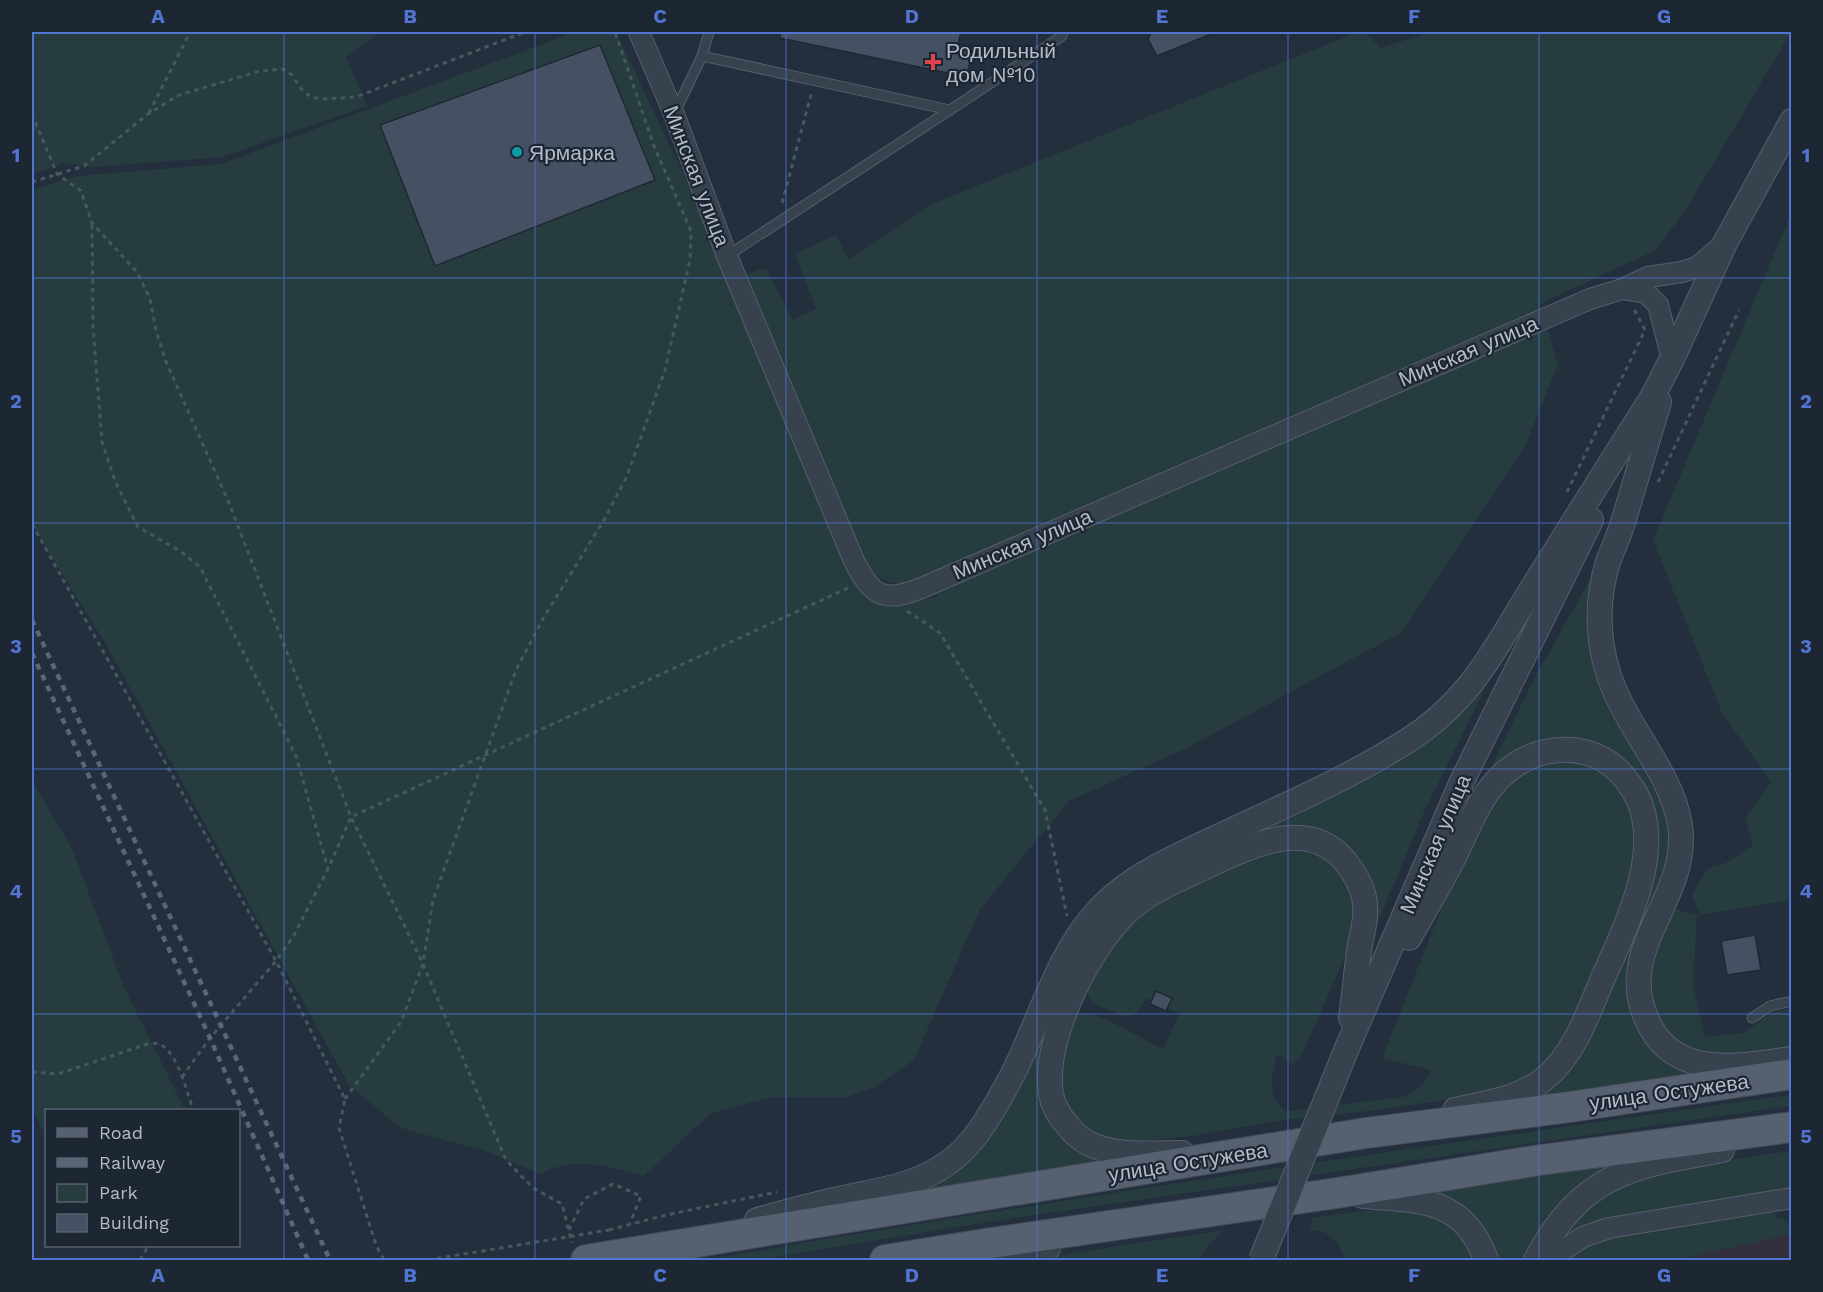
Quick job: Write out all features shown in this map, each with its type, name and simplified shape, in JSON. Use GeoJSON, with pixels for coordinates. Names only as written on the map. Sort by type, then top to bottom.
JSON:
{"type":"FeatureCollection","features":[{"type":"Feature","properties":{"kind":"main road","name":"улица Остужева"},"geometry":{"type":"LineString","coordinates":[[586,1260],[613,1243],[1250,1152],[1366,1133],[1570,1107],[1791,1074]]}},
{"type":"Feature","properties":{"kind":"main road"},"geometry":{"type":"LineString","coordinates":[[885,1260],[1337,1193],[1540,1160],[1791,1127]]}},
{"type":"Feature","properties":{"kind":"street","name":"Минская улица"},"geometry":{"type":"LineString","coordinates":[[639,32],[674,114],[727,256],[854,561],[864,580],[872,589],[881,594],[893,596],[924,587],[1590,299],[1622,289],[1648,277],[1682,272],[1697,267],[1725,243]]}},
{"type":"Feature","properties":{"kind":"street","name":"Минская улица"},"geometry":{"type":"LineString","coordinates":[[1261,1260],[1347,1048],[1463,779],[1672,359],[1725,243],[1791,121]]}},
{"type":"Feature","properties":{"kind":"street"},"geometry":{"type":"LineString","coordinates":[[1622,289],[1640,291],[1653,298],[1658,305],[1672,359],[1623,525],[1608,563],[1599,617],[1601,639],[1613,688],[1665,782],[1674,801],[1680,826],[1677,871],[1640,963],[1638,993],[1644,1017],[1656,1037],[1682,1057],[1696,1063],[1728,1067],[1791,1059]]}},
{"type":"Feature","properties":{"kind":"street"},"geometry":{"type":"LineString","coordinates":[[613,1243],[896,1187],[934,1172],[953,1160],[966,1149],[985,1123],[1018,1064],[1065,957],[1094,915],[1133,880],[1191,849],[1367,765],[1408,741],[1441,716],[1477,677],[1494,653],[1650,400]]}},
{"type":"Feature","properties":{"kind":"street"},"geometry":{"type":"LineString","coordinates":[[1347,1048],[1453,860],[1490,789],[1510,768],[1535,754],[1557,750],[1580,750],[1601,757],[1619,769],[1634,789],[1642,810],[1647,829],[1646,854],[1641,881],[1629,915],[1581,1028],[1567,1055],[1543,1081],[1513,1096],[1366,1133]]}},
{"type":"Feature","properties":{"kind":"street"},"geometry":{"type":"LineString","coordinates":[[1250,1152],[1133,1153],[1110,1151],[1090,1145],[1073,1133],[1060,1116],[1051,1097],[1049,1074],[1059,1029],[1078,982],[1098,948],[1121,917],[1138,902],[1185,876],[1265,842],[1286,837],[1316,841],[1337,852],[1354,873],[1364,895],[1366,921],[1347,1048]]}},
{"type":"Feature","properties":{"kind":"street"},"geometry":{"type":"LineString","coordinates":[[1536,1260],[1567,1213],[1586,1194],[1607,1179],[1663,1160],[1791,1137]]}},
{"type":"Feature","properties":{"kind":"street"},"geometry":{"type":"LineString","coordinates":[[1337,1193],[1406,1199],[1431,1204],[1452,1212],[1473,1233],[1486,1260]]}},
{"type":"Feature","properties":{"kind":"street"},"geometry":{"type":"LineString","coordinates":[[1548,1260],[1583,1236],[1609,1228],[1791,1198]]}},
{"type":"Feature","properties":{"kind":"street"},"geometry":{"type":"LineString","coordinates":[[1004,1260],[1018,1254],[1211,1212]]}},
{"type":"Feature","properties":{"kind":"lane"},"geometry":{"type":"LineString","coordinates":[[674,114],[702,56],[710,32]]}},
{"type":"Feature","properties":{"kind":"lane"},"geometry":{"type":"LineString","coordinates":[[727,256],[1062,36],[1063,32]]}},
{"type":"Feature","properties":{"kind":"lane"},"geometry":{"type":"LineString","coordinates":[[702,56],[950,110]]}},
{"type":"Feature","properties":{"kind":"lane"},"geometry":{"type":"LineString","coordinates":[[1752,1018],[1770,1006],[1791,1002]]}},
{"type":"Feature","properties":{"kind":"path"},"geometry":{"type":"LineString","coordinates":[[148,114],[190,32]]}},
{"type":"Feature","properties":{"kind":"path"},"geometry":{"type":"LineString","coordinates":[[32,182],[84,166],[148,114],[179,95],[260,71],[284,69],[311,97],[322,99],[356,97],[525,32]]}},
{"type":"Feature","properties":{"kind":"path"},"geometry":{"type":"LineString","coordinates":[[384,1260],[375,1245],[339,1128],[345,1099],[401,1023],[423,964],[433,900],[516,670],[544,617],[604,520],[627,476],[665,370],[690,260],[692,241],[687,219],[654,146],[615,32]]}},
{"type":"Feature","properties":{"kind":"path"},"geometry":{"type":"LineString","coordinates":[[777,223],[815,80]]}},
{"type":"Feature","properties":{"kind":"path"},"geometry":{"type":"LineString","coordinates":[[32,114],[57,174],[81,191],[92,223],[93,326],[102,442],[115,481],[138,527],[180,551],[200,567],[296,756],[328,869]]}},
{"type":"Feature","properties":{"kind":"path"},"geometry":{"type":"LineString","coordinates":[[92,223],[136,272],[150,299],[156,331],[167,364],[229,503],[351,817],[423,964],[506,1160],[533,1188],[562,1204],[568,1231],[584,1199],[613,1184],[641,1196],[630,1224]]}},
{"type":"Feature","properties":{"kind":"path"},"geometry":{"type":"LineString","coordinates":[[1655,489],[1740,310]]}},
{"type":"Feature","properties":{"kind":"path"},"geometry":{"type":"LineString","coordinates":[[32,524],[276,961],[345,1099]]}},
{"type":"Feature","properties":{"kind":"path"},"geometry":{"type":"LineString","coordinates":[[182,1077],[210,1038],[276,961],[292,937],[328,869],[351,817],[864,580]]}},
{"type":"Feature","properties":{"kind":"path"},"geometry":{"type":"LineString","coordinates":[[881,594],[940,633],[1045,810],[1067,919]]}},
{"type":"Feature","properties":{"kind":"path"},"geometry":{"type":"LineString","coordinates":[[32,1072],[58,1074],[147,1044],[159,1043],[168,1049],[182,1077],[193,1109]]}},
{"type":"Feature","properties":{"kind":"path"},"geometry":{"type":"LineString","coordinates":[[428,1260],[613,1243]]}},
{"type":"Feature","properties":{"kind":"shaded area"},"geometry":{"type":"Polygon","coordinates":[[[1791,1234],[1791,1260],[1675,1260],[1791,1234]]]}},
{"type":"Feature","properties":{"kind":"green space"},"geometry":{"type":"Polygon","coordinates":[[[32,32],[382,32],[346,57],[367,106],[222,157],[93,167],[65,163],[32,174],[32,32]]]}},
{"type":"Feature","properties":{"kind":"green space"},"geometry":{"type":"Polygon","coordinates":[[[575,32],[616,32],[732,278],[870,597],[913,602],[938,596],[928,579],[895,583],[880,578],[858,553],[740,276],[766,268],[793,320],[816,309],[795,254],[836,235],[849,260],[932,204],[1358,32],[1366,32],[1380,48],[1432,32],[1791,32],[1688,206],[1656,250],[1540,304],[1558,365],[1525,446],[1402,632],[1187,748],[1069,801],[980,909],[914,1060],[873,1088],[847,1097],[772,1097],[711,1113],[644,1176],[592,1164],[566,1165],[540,1174],[488,1152],[401,1128],[349,1085],[107,646],[32,525],[32,190],[77,176],[221,164],[575,32]]]}},
{"type":"Feature","properties":{"kind":"green space"},"geometry":{"type":"Polygon","coordinates":[[[1791,214],[1791,900],[1700,915],[1692,895],[1708,868],[1726,863],[1753,845],[1745,818],[1771,782],[1722,713],[1653,540],[1791,214]]]}},
{"type":"Feature","properties":{"kind":"green space"},"geometry":{"type":"Polygon","coordinates":[[[1599,564],[1592,592],[1667,809],[1670,853],[1628,983],[1629,1006],[1637,1027],[1648,1042],[1705,1074],[1529,1099],[1546,1090],[1651,876],[1611,751],[1487,776],[1534,679],[1599,564]]]}},
{"type":"Feature","properties":{"kind":"green space"},"geometry":{"type":"Polygon","coordinates":[[[1486,676],[1490,678],[1423,814],[1377,924],[1374,923],[1371,892],[1358,863],[1340,843],[1316,831],[1298,828],[1279,830],[1225,848],[1166,877],[1118,907],[1103,920],[1093,933],[1063,990],[1043,1052],[1040,1074],[1041,1091],[1046,1109],[1056,1129],[1078,1152],[1089,1157],[1112,1161],[910,1192],[938,1179],[961,1161],[981,1140],[999,1115],[1027,1061],[1072,956],[1104,912],[1130,891],[1160,873],[1330,794],[1384,765],[1440,726],[1461,706],[1486,676]]]}},
{"type":"Feature","properties":{"kind":"green space"},"geometry":{"type":"Polygon","coordinates":[[[1583,759],[1614,780],[1631,808],[1637,843],[1627,893],[1576,1012],[1559,1048],[1530,1078],[1485,1094],[1369,1111],[1283,1120],[1193,1136],[1140,1141],[1110,1141],[1087,1131],[1064,1103],[1058,1080],[1073,1018],[1082,1013],[1093,1015],[1163,1049],[1179,1014],[1147,998],[1137,1013],[1127,1017],[1094,1004],[1087,992],[1087,987],[1113,941],[1155,902],[1271,849],[1312,849],[1343,872],[1354,903],[1353,938],[1300,1059],[1296,1059],[1294,1065],[1277,1054],[1272,1085],[1275,1099],[1286,1111],[1403,1097],[1423,1085],[1431,1070],[1382,1058],[1442,907],[1474,834],[1506,784],[1533,764],[1583,759]]]}},
{"type":"Feature","properties":{"kind":"green space"},"geometry":{"type":"Polygon","coordinates":[[[32,780],[72,849],[124,987],[185,1109],[45,1109],[45,1133],[32,1107],[32,780]]]}},
{"type":"Feature","properties":{"kind":"green space"},"geometry":{"type":"Polygon","coordinates":[[[1671,908],[1697,915],[1693,987],[1705,1037],[1743,1033],[1773,1012],[1791,1008],[1791,1051],[1739,1057],[1686,1049],[1660,1026],[1645,982],[1671,908]]]}},
{"type":"Feature","properties":{"kind":"green space"},"geometry":{"type":"Polygon","coordinates":[[[1791,1095],[1791,1106],[1007,1219],[757,1260],[711,1260],[1116,1193],[1791,1095]]]}},
{"type":"Feature","properties":{"kind":"green space"},"geometry":{"type":"Polygon","coordinates":[[[1791,1151],[1791,1188],[1599,1220],[1558,1239],[1601,1192],[1667,1169],[1791,1151]]]}},
{"type":"Feature","properties":{"kind":"green space"},"geometry":{"type":"Polygon","coordinates":[[[1613,1166],[1528,1260],[1495,1260],[1413,1192],[1613,1166]]]}},
{"type":"Feature","properties":{"kind":"green space"},"geometry":{"type":"Polygon","coordinates":[[[1403,1208],[1456,1224],[1476,1260],[1345,1260],[1333,1238],[1323,1232],[1310,1230],[1312,1218],[1403,1208]]]}},
{"type":"Feature","properties":{"kind":"green space"},"geometry":{"type":"Polygon","coordinates":[[[1774,1210],[1777,1220],[1783,1218],[1791,1225],[1791,1234],[1675,1260],[1558,1260],[1593,1240],[1774,1210]]]}},
{"type":"Feature","properties":{"kind":"green space"},"geometry":{"type":"Polygon","coordinates":[[[1224,1230],[1197,1260],[1027,1260],[1224,1230]]]}},
{"type":"Feature","properties":{"kind":"building","name":"Родильный дом №10"},"geometry":{"type":"Polygon","coordinates":[[[780,32],[961,32],[958,44],[973,47],[967,77],[780,38],[780,32]]]}},
{"type":"Feature","properties":{"kind":"building"},"geometry":{"type":"Polygon","coordinates":[[[1152,32],[1216,32],[1157,56],[1148,39],[1152,32]]]}},
{"type":"Feature","properties":{"kind":"building","name":"Ярмарка"},"geometry":{"type":"Polygon","coordinates":[[[600,45],[655,180],[435,266],[380,125],[600,45]]]}},
{"type":"Feature","properties":{"kind":"building"},"geometry":{"type":"Polygon","coordinates":[[[1755,935],[1761,970],[1727,975],[1721,941],[1755,935]]]}},
{"type":"Feature","properties":{"kind":"building"},"geometry":{"type":"Polygon","coordinates":[[[1156,991],[1172,998],[1166,1011],[1150,1004],[1156,991]]]}},
{"type":"Feature","properties":{"kind":"railway"},"geometry":{"type":"LineString","coordinates":[[32,620],[330,1260]]}},
{"type":"Feature","properties":{"kind":"railway"},"geometry":{"type":"LineString","coordinates":[[32,653],[210,1038],[308,1260]]}},
{"type":"Feature","properties":{"kind":"place","name":"Родильный дом №10"},"geometry":{"type":"Point","coordinates":[933,62]}},
{"type":"Feature","properties":{"kind":"place","name":"Ярмарка"},"geometry":{"type":"Point","coordinates":[517,152]}}]}
